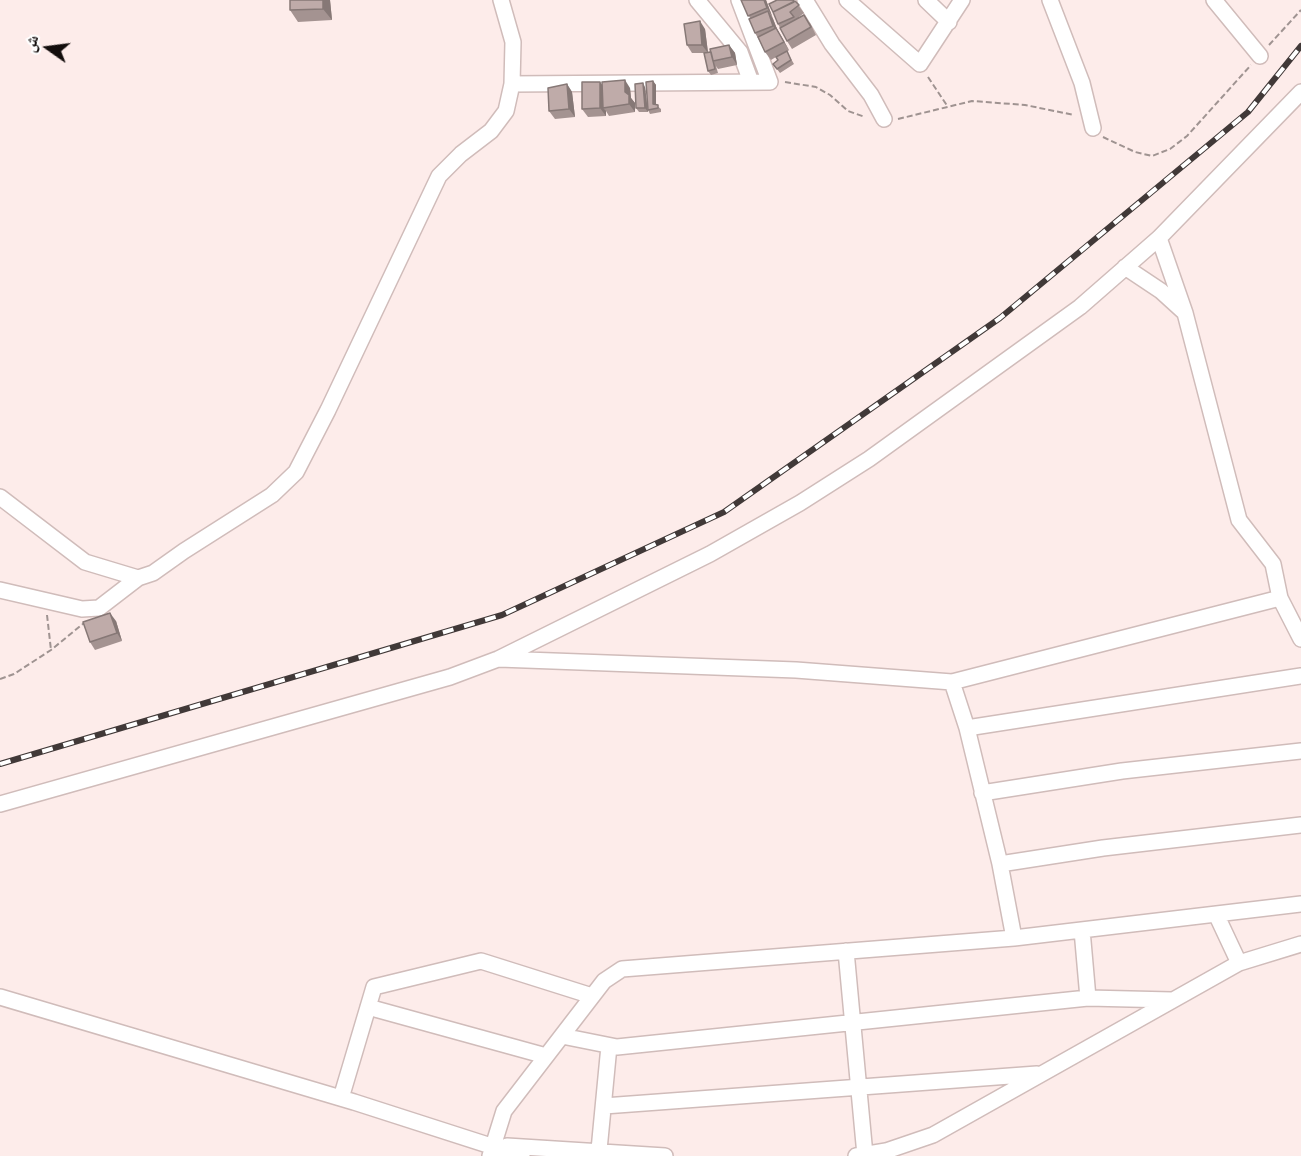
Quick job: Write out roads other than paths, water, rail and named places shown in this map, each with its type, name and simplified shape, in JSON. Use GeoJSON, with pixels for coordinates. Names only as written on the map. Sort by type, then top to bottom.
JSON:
{"type":"FeatureCollection","features":[{"type":"Feature","properties":{"kind":"street"},"geometry":{"type":"LineString","coordinates":[[0,590],[82,609],[99,608],[115,599],[138,578],[153,573],[272,495],[296,472],[328,410],[439,176],[461,154],[491,130],[506,111],[512,84],[513,42],[501,0]]}},
{"type":"Feature","properties":{"kind":"street"},"geometry":{"type":"LineString","coordinates":[[697,0],[740,52],[750,82]]}},
{"type":"Feature","properties":{"kind":"street"},"geometry":{"type":"LineString","coordinates":[[512,84],[770,82],[739,0]]}},
{"type":"Feature","properties":{"kind":"street"},"geometry":{"type":"LineString","coordinates":[[805,0],[832,44],[871,95],[884,119]]}},
{"type":"Feature","properties":{"kind":"street"},"geometry":{"type":"LineString","coordinates":[[847,0],[920,64],[962,0]]}},
{"type":"Feature","properties":{"kind":"street"},"geometry":{"type":"LineString","coordinates":[[926,0],[949,22]]}},
{"type":"Feature","properties":{"kind":"street"},"geometry":{"type":"LineString","coordinates":[[1050,0],[1082,83],[1092,128]]}},
{"type":"Feature","properties":{"kind":"street"},"geometry":{"type":"LineString","coordinates":[[1214,0],[1260,56]]}},
{"type":"Feature","properties":{"kind":"street"},"geometry":{"type":"LineString","coordinates":[[0,804],[450,677],[498,659],[710,554],[800,503],[869,459],[1080,307],[1159,238],[1301,92]]}},
{"type":"Feature","properties":{"kind":"street"},"geometry":{"type":"LineString","coordinates":[[1159,238],[1185,313],[1239,520],[1273,564],[1280,598],[1301,639]]}},
{"type":"Feature","properties":{"kind":"street"},"geometry":{"type":"LineString","coordinates":[[1125,267],[1161,291],[1185,313]]}},
{"type":"Feature","properties":{"kind":"street"},"geometry":{"type":"LineString","coordinates":[[0,497],[85,562],[138,578]]}},
{"type":"Feature","properties":{"kind":"street"},"geometry":{"type":"LineString","coordinates":[[498,659],[796,670],[952,682],[1280,598]]}},
{"type":"Feature","properties":{"kind":"street"},"geometry":{"type":"LineString","coordinates":[[967,728],[1301,676]]}},
{"type":"Feature","properties":{"kind":"street"},"geometry":{"type":"LineString","coordinates":[[952,682],[967,728],[1000,864],[1014,938]]}},
{"type":"Feature","properties":{"kind":"street"},"geometry":{"type":"LineString","coordinates":[[982,793],[1122,771],[1301,751]]}},
{"type":"Feature","properties":{"kind":"street"},"geometry":{"type":"LineString","coordinates":[[1000,864],[1103,848],[1301,825]]}},
{"type":"Feature","properties":{"kind":"street"},"geometry":{"type":"LineString","coordinates":[[492,1151],[504,1111],[604,981],[622,969],[1014,938],[1301,904]]}},
{"type":"Feature","properties":{"kind":"street"},"geometry":{"type":"LineString","coordinates":[[1216,914],[1239,963]]}},
{"type":"Feature","properties":{"kind":"street"},"geometry":{"type":"LineString","coordinates":[[1082,930],[1088,998]]}},
{"type":"Feature","properties":{"kind":"street"},"geometry":{"type":"LineString","coordinates":[[846,951],[860,1155],[886,1151],[933,1135],[1239,963],[1301,944]]}},
{"type":"Feature","properties":{"kind":"street"},"geometry":{"type":"LineString","coordinates":[[340,1098],[374,987],[481,961],[592,996]]}},
{"type":"Feature","properties":{"kind":"street"},"geometry":{"type":"LineString","coordinates":[[0,997],[340,1098],[492,1151],[522,1156]]}},
{"type":"Feature","properties":{"kind":"street"},"geometry":{"type":"LineString","coordinates":[[562,1035],[617,1047],[1088,998],[1172,1000]]}},
{"type":"Feature","properties":{"kind":"street"},"geometry":{"type":"LineString","coordinates":[[368,1007],[546,1056]]}},
{"type":"Feature","properties":{"kind":"street"},"geometry":{"type":"LineString","coordinates":[[599,1150],[609,1046]]}},
{"type":"Feature","properties":{"kind":"street"},"geometry":{"type":"LineString","coordinates":[[604,1106],[1044,1074]]}},
{"type":"Feature","properties":{"kind":"street"},"geometry":{"type":"LineString","coordinates":[[492,1151],[599,1150],[665,1156]]}},
{"type":"Feature","properties":{"kind":"railway"},"geometry":{"type":"LineString","coordinates":[[0,764],[502,615],[724,512],[1000,318],[1248,112],[1301,46]]}}]}
